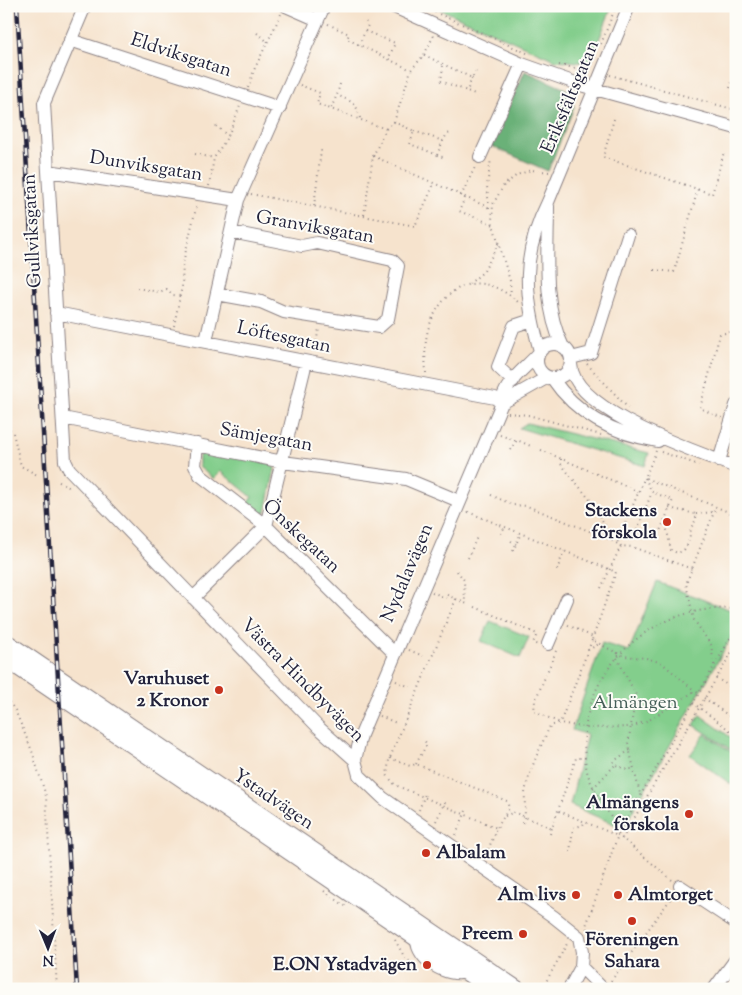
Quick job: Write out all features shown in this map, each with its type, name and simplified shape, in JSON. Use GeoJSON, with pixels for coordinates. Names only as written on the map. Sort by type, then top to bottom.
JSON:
{"type":"FeatureCollection","features":[{"type":"Feature","properties":{"kind":"main road","name":"Ystadvägen"},"geometry":{"type":"LineString","coordinates":[[6,642],[517,989]]}},
{"type":"Feature","properties":{"kind":"main road","name":"Ystadvägen"},"geometry":{"type":"LineString","coordinates":[[6,659],[491,989]]}},
{"type":"Feature","properties":{"kind":"street","name":"Gullviksgatan"},"geometry":{"type":"LineString","coordinates":[[65,461],[44,103],[85,6]]}},
{"type":"Feature","properties":{"kind":"street"},"geometry":{"type":"LineString","coordinates":[[285,6],[318,20]]}},
{"type":"Feature","properties":{"kind":"street","name":"Granviksgatan"},"geometry":{"type":"LineString","coordinates":[[206,341],[240,196],[324,6]]}},
{"type":"Feature","properties":{"kind":"street"},"geometry":{"type":"LineString","coordinates":[[392,6],[522,64],[595,89],[736,128]]}},
{"type":"Feature","properties":{"kind":"street","name":"Eriksfältsgatan"},"geometry":{"type":"LineString","coordinates":[[539,353],[527,282],[528,255],[536,226],[548,202],[629,6]]}},
{"type":"Feature","properties":{"kind":"street","name":"Eldviksgatan"},"geometry":{"type":"LineString","coordinates":[[70,40],[280,108]]}},
{"type":"Feature","properties":{"kind":"street"},"geometry":{"type":"LineString","coordinates":[[486,158],[522,64]]}},
{"type":"Feature","properties":{"kind":"street","name":"Dunviksgatan"},"geometry":{"type":"LineString","coordinates":[[48,171],[204,195],[240,196]]}},
{"type":"Feature","properties":{"kind":"street","name":"Eriksfältsgatan"},"geometry":{"type":"LineString","coordinates":[[548,202],[550,298],[556,334],[563,347]]}},
{"type":"Feature","properties":{"kind":"street","name":"Granviksgatan"},"geometry":{"type":"LineString","coordinates":[[217,294],[261,302],[284,312],[321,319],[352,321],[379,327],[384,324],[390,310],[398,266],[392,260],[317,244],[302,246],[231,232]]}},
{"type":"Feature","properties":{"kind":"street"},"geometry":{"type":"LineString","coordinates":[[506,406],[550,378],[564,375],[574,359],[592,354],[628,235]]}},
{"type":"Feature","properties":{"kind":"street","name":"Löftesgatan"},"geometry":{"type":"LineString","coordinates":[[56,313],[495,398],[506,406]]}},
{"type":"Feature","properties":{"kind":"street"},"geometry":{"type":"LineString","coordinates":[[513,381],[500,370],[498,364],[514,326],[532,320]]}},
{"type":"Feature","properties":{"kind":"street"},"geometry":{"type":"LineString","coordinates":[[668,442],[641,438],[602,425],[566,397],[550,378],[540,370],[537,360],[539,353],[551,344],[563,347],[574,359],[573,376],[579,386],[625,420],[668,442],[736,467]]}},
{"type":"Feature","properties":{"kind":"street","name":"Nydalavägen"},"geometry":{"type":"LineString","coordinates":[[355,760],[361,735],[395,654],[463,506],[494,421],[506,406],[503,397],[513,381],[539,353]]}},
{"type":"Feature","properties":{"kind":"street"},"geometry":{"type":"LineString","coordinates":[[193,598],[266,526],[309,363]]}},
{"type":"Feature","properties":{"kind":"street"},"geometry":{"type":"LineString","coordinates":[[719,461],[736,405]]}},
{"type":"Feature","properties":{"kind":"street","name":"Sämjegatan"},"geometry":{"type":"LineString","coordinates":[[63,418],[283,462],[406,479],[463,506]]}},
{"type":"Feature","properties":{"kind":"street","name":"Önskegatan"},"geometry":{"type":"LineString","coordinates":[[197,444],[196,470],[266,526],[395,654]]}},
{"type":"Feature","properties":{"kind":"street","name":"Västra Hindbyvägen"},"geometry":{"type":"LineString","coordinates":[[65,461],[69,469],[318,727],[355,760],[359,775],[383,798],[554,917],[573,933]]}},
{"type":"Feature","properties":{"kind":"street"},"geometry":{"type":"LineString","coordinates":[[553,643],[557,621],[567,599]]}},
{"type":"Feature","properties":{"kind":"street"},"geometry":{"type":"LineString","coordinates":[[680,886],[736,923]]}},
{"type":"Feature","properties":{"kind":"street"},"geometry":{"type":"LineString","coordinates":[[569,989],[581,967],[581,943],[573,933]]}},
{"type":"Feature","properties":{"kind":"street"},"geometry":{"type":"LineString","coordinates":[[714,989],[736,959]]}},
{"type":"Feature","properties":{"kind":"street"},"geometry":{"type":"LineString","coordinates":[[581,967],[607,985]]}},
{"type":"Feature","properties":{"kind":"path"},"geometry":{"type":"LineString","coordinates":[[172,335],[180,296],[183,263],[214,158],[228,136],[254,70],[285,6]]}},
{"type":"Feature","properties":{"kind":"path"},"geometry":{"type":"LineString","coordinates":[[421,6],[532,56]]}},
{"type":"Feature","properties":{"kind":"path"},"geometry":{"type":"LineString","coordinates":[[318,20],[349,34],[347,39],[411,70]]}},
{"type":"Feature","properties":{"kind":"path"},"geometry":{"type":"LineString","coordinates":[[359,45],[368,25],[366,22]]}},
{"type":"Feature","properties":{"kind":"path"},"geometry":{"type":"LineString","coordinates":[[364,215],[373,156],[386,129],[394,122],[411,70],[424,55],[438,26]]}},
{"type":"Feature","properties":{"kind":"path"},"geometry":{"type":"LineString","coordinates":[[365,31],[395,43],[388,60]]}},
{"type":"Feature","properties":{"kind":"path"},"geometry":{"type":"LineString","coordinates":[[257,33],[268,42]]}},
{"type":"Feature","properties":{"kind":"path"},"geometry":{"type":"LineString","coordinates":[[424,55],[472,78]]}},
{"type":"Feature","properties":{"kind":"path"},"geometry":{"type":"LineString","coordinates":[[443,65],[444,70],[441,81],[475,94]]}},
{"type":"Feature","properties":{"kind":"path"},"geometry":{"type":"LineString","coordinates":[[558,65],[602,73],[736,110]]}},
{"type":"Feature","properties":{"kind":"path"},"geometry":{"type":"LineString","coordinates":[[730,88],[736,70]]}},
{"type":"Feature","properties":{"kind":"path"},"geometry":{"type":"LineString","coordinates":[[467,91],[472,78],[476,72],[479,72]]}},
{"type":"Feature","properties":{"kind":"path"},"geometry":{"type":"LineString","coordinates":[[291,82],[320,93],[317,104],[386,129]]}},
{"type":"Feature","properties":{"kind":"path"},"geometry":{"type":"LineString","coordinates":[[330,109],[340,84]]}},
{"type":"Feature","properties":{"kind":"path"},"geometry":{"type":"LineString","coordinates":[[337,95],[355,103],[359,110],[360,119]]}},
{"type":"Feature","properties":{"kind":"path"},"geometry":{"type":"LineString","coordinates":[[614,119],[603,158],[712,194],[724,152]]}},
{"type":"Feature","properties":{"kind":"path"},"geometry":{"type":"LineString","coordinates":[[394,122],[443,141]]}},
{"type":"Feature","properties":{"kind":"path"},"geometry":{"type":"LineString","coordinates":[[216,126],[228,136]]}},
{"type":"Feature","properties":{"kind":"path"},"geometry":{"type":"LineString","coordinates":[[414,131],[410,144],[445,158]]}},
{"type":"Feature","properties":{"kind":"path"},"geometry":{"type":"LineString","coordinates":[[437,155],[447,134],[452,132]]}},
{"type":"Feature","properties":{"kind":"path"},"geometry":{"type":"LineString","coordinates":[[314,206],[321,151],[319,147]]}},
{"type":"Feature","properties":{"kind":"path"},"geometry":{"type":"LineString","coordinates":[[195,154],[214,158]]}},
{"type":"Feature","properties":{"kind":"path"},"geometry":{"type":"LineString","coordinates":[[373,156],[492,209]]}},
{"type":"Feature","properties":{"kind":"path"},"geometry":{"type":"LineString","coordinates":[[461,196],[486,158]]}},
{"type":"Feature","properties":{"kind":"path"},"geometry":{"type":"LineString","coordinates":[[486,158],[489,208]]}},
{"type":"Feature","properties":{"kind":"path"},"geometry":{"type":"LineString","coordinates":[[511,296],[510,281],[494,225],[493,204],[500,190],[517,175],[532,170],[550,172],[546,180]]}},
{"type":"Feature","properties":{"kind":"path"},"geometry":{"type":"LineString","coordinates":[[240,196],[314,206],[415,226],[434,184]]}},
{"type":"Feature","properties":{"kind":"path"},"geometry":{"type":"LineString","coordinates":[[654,270],[674,272],[698,189]]}},
{"type":"Feature","properties":{"kind":"path"},"geometry":{"type":"LineString","coordinates":[[465,198],[459,212],[494,225]]}},
{"type":"Feature","properties":{"kind":"path"},"geometry":{"type":"LineString","coordinates":[[427,385],[426,341],[429,325],[438,308],[450,292],[469,284],[484,271],[499,240]]}},
{"type":"Feature","properties":{"kind":"path"},"geometry":{"type":"LineString","coordinates":[[469,284],[493,285],[511,296],[523,307]]}},
{"type":"Feature","properties":{"kind":"path"},"geometry":{"type":"LineString","coordinates":[[137,288],[160,292],[167,289],[172,294],[180,296]]}},
{"type":"Feature","properties":{"kind":"path"},"geometry":{"type":"LineString","coordinates":[[309,363],[321,319]]}},
{"type":"Feature","properties":{"kind":"path"},"geometry":{"type":"LineString","coordinates":[[731,422],[700,408],[720,334],[736,331]]}},
{"type":"Feature","properties":{"kind":"path"},"geometry":{"type":"LineString","coordinates":[[574,359],[622,404],[630,409]]}},
{"type":"Feature","properties":{"kind":"path"},"geometry":{"type":"LineString","coordinates":[[494,421],[506,406]]}},
{"type":"Feature","properties":{"kind":"path"},"geometry":{"type":"LineString","coordinates":[[6,426],[13,433],[21,466],[39,476]]}},
{"type":"Feature","properties":{"kind":"path"},"geometry":{"type":"LineString","coordinates":[[498,434],[533,447]]}},
{"type":"Feature","properties":{"kind":"path"},"geometry":{"type":"LineString","coordinates":[[510,450],[516,441]]}},
{"type":"Feature","properties":{"kind":"path"},"geometry":{"type":"LineString","coordinates":[[540,450],[639,492]]}},
{"type":"Feature","properties":{"kind":"path"},"geometry":{"type":"LineString","coordinates":[[621,546],[618,541],[656,450]]}},
{"type":"Feature","properties":{"kind":"path"},"geometry":{"type":"LineString","coordinates":[[561,458],[561,464],[596,506],[610,536],[609,539]]}},
{"type":"Feature","properties":{"kind":"path"},"geometry":{"type":"LineString","coordinates":[[61,478],[61,483]]}},
{"type":"Feature","properties":{"kind":"path"},"geometry":{"type":"LineString","coordinates":[[645,478],[652,492],[673,500],[660,531],[636,533],[652,492]]}},
{"type":"Feature","properties":{"kind":"path"},"geometry":{"type":"LineString","coordinates":[[645,478],[736,515]]}},
{"type":"Feature","properties":{"kind":"path"},"geometry":{"type":"LineString","coordinates":[[491,495],[513,506],[527,506],[609,539],[621,546],[632,547],[692,569]]}},
{"type":"Feature","properties":{"kind":"path"},"geometry":{"type":"LineString","coordinates":[[463,506],[505,526],[616,572],[560,723]]}},
{"type":"Feature","properties":{"kind":"path"},"geometry":{"type":"LineString","coordinates":[[714,666],[711,645],[697,626],[691,612],[686,584],[716,507]]}},
{"type":"Feature","properties":{"kind":"path"},"geometry":{"type":"LineString","coordinates":[[669,508],[696,514],[714,512]]}},
{"type":"Feature","properties":{"kind":"path"},"geometry":{"type":"LineString","coordinates":[[665,520],[670,550],[677,553],[683,551],[688,546],[692,537],[691,528],[697,521],[696,514]]}},
{"type":"Feature","properties":{"kind":"path"},"geometry":{"type":"LineString","coordinates":[[501,534],[505,526]]}},
{"type":"Feature","properties":{"kind":"path"},"geometry":{"type":"LineString","coordinates":[[513,552],[521,532]]}},
{"type":"Feature","properties":{"kind":"path"},"geometry":{"type":"LineString","coordinates":[[468,558],[477,537]]}},
{"type":"Feature","properties":{"kind":"path"},"geometry":{"type":"LineString","coordinates":[[511,541],[516,544]]}},
{"type":"Feature","properties":{"kind":"path"},"geometry":{"type":"LineString","coordinates":[[602,588],[621,546]]}},
{"type":"Feature","properties":{"kind":"path"},"geometry":{"type":"LineString","coordinates":[[557,570],[564,550]]}},
{"type":"Feature","properties":{"kind":"path"},"geometry":{"type":"LineString","coordinates":[[432,592],[466,603],[464,580],[458,571]]}},
{"type":"Feature","properties":{"kind":"path"},"geometry":{"type":"LineString","coordinates":[[456,599],[387,767],[390,781],[443,806],[498,828]]}},
{"type":"Feature","properties":{"kind":"path"},"geometry":{"type":"LineString","coordinates":[[475,607],[537,634],[534,643]]}},
{"type":"Feature","properties":{"kind":"path"},"geometry":{"type":"LineString","coordinates":[[618,836],[618,828],[593,788],[587,772],[587,728],[592,699],[601,678],[619,654],[662,622],[691,612],[716,608],[736,609]]}},
{"type":"Feature","properties":{"kind":"path"},"geometry":{"type":"LineString","coordinates":[[557,621],[593,637]]}},
{"type":"Feature","properties":{"kind":"path"},"geometry":{"type":"LineString","coordinates":[[586,926],[618,836],[640,794],[736,628]]}},
{"type":"Feature","properties":{"kind":"path"},"geometry":{"type":"LineString","coordinates":[[592,640],[619,654],[646,658],[666,667],[698,693]]}},
{"type":"Feature","properties":{"kind":"path"},"geometry":{"type":"LineString","coordinates":[[553,643],[534,701],[534,710],[560,723],[587,728],[631,727],[649,720],[695,691]]}},
{"type":"Feature","properties":{"kind":"path"},"geometry":{"type":"LineString","coordinates":[[588,650],[600,644]]}},
{"type":"Feature","properties":{"kind":"path"},"geometry":{"type":"LineString","coordinates":[[622,839],[736,645]]}},
{"type":"Feature","properties":{"kind":"path"},"geometry":{"type":"LineString","coordinates":[[408,650],[422,656]]}},
{"type":"Feature","properties":{"kind":"path"},"geometry":{"type":"LineString","coordinates":[[616,657],[636,695],[631,727],[630,750],[640,794]]}},
{"type":"Feature","properties":{"kind":"path"},"geometry":{"type":"LineString","coordinates":[[666,667],[669,663]]}},
{"type":"Feature","properties":{"kind":"path"},"geometry":{"type":"LineString","coordinates":[[716,678],[728,686],[736,686]]}},
{"type":"Feature","properties":{"kind":"path"},"geometry":{"type":"LineString","coordinates":[[395,681],[410,687]]}},
{"type":"Feature","properties":{"kind":"path"},"geometry":{"type":"LineString","coordinates":[[6,698],[15,710],[32,751],[46,796],[57,989]]}},
{"type":"Feature","properties":{"kind":"path"},"geometry":{"type":"LineString","coordinates":[[704,698],[736,721]]}},
{"type":"Feature","properties":{"kind":"path"},"geometry":{"type":"LineString","coordinates":[[693,703],[736,735]]}},
{"type":"Feature","properties":{"kind":"path"},"geometry":{"type":"LineString","coordinates":[[380,716],[396,723]]}},
{"type":"Feature","properties":{"kind":"path"},"geometry":{"type":"LineString","coordinates":[[523,823],[525,817],[525,790],[533,764],[550,726],[560,723]]}},
{"type":"Feature","properties":{"kind":"path"},"geometry":{"type":"LineString","coordinates":[[390,758],[410,766],[416,764],[426,749],[427,744],[423,739]]}},
{"type":"Feature","properties":{"kind":"path"},"geometry":{"type":"LineString","coordinates":[[616,765],[614,761],[630,750]]}},
{"type":"Feature","properties":{"kind":"path"},"geometry":{"type":"LineString","coordinates":[[550,834],[576,758],[586,758]]}},
{"type":"Feature","properties":{"kind":"path"},"geometry":{"type":"LineString","coordinates":[[416,764],[507,801],[508,810],[486,855]]}},
{"type":"Feature","properties":{"kind":"path"},"geometry":{"type":"LineString","coordinates":[[616,765],[625,769],[633,769]]}},
{"type":"Feature","properties":{"kind":"path"},"geometry":{"type":"LineString","coordinates":[[593,788],[616,765]]}},
{"type":"Feature","properties":{"kind":"path"},"geometry":{"type":"LineString","coordinates":[[419,810],[425,794]]}},
{"type":"Feature","properties":{"kind":"path"},"geometry":{"type":"LineString","coordinates":[[436,821],[445,802]]}},
{"type":"Feature","properties":{"kind":"path"},"geometry":{"type":"LineString","coordinates":[[508,810],[552,828]]}},
{"type":"Feature","properties":{"kind":"path"},"geometry":{"type":"LineString","coordinates":[[456,835],[466,811]]}},
{"type":"Feature","properties":{"kind":"path"},"geometry":{"type":"LineString","coordinates":[[559,811],[618,836],[680,886],[607,985]]}},
{"type":"Feature","properties":{"kind":"path"},"geometry":{"type":"LineString","coordinates":[[503,818],[514,812]]}},
{"type":"Feature","properties":{"kind":"path"},"geometry":{"type":"LineString","coordinates":[[570,852],[573,828],[583,825],[584,822]]}},
{"type":"Feature","properties":{"kind":"path"},"geometry":{"type":"LineString","coordinates":[[542,989],[573,933]]}},
{"type":"Feature","properties":{"kind":"green space"},"geometry":{"type":"Polygon","coordinates":[[[433,6],[612,6],[590,63],[555,60],[433,6]]]}},
{"type":"Feature","properties":{"kind":"green space"},"geometry":{"type":"Polygon","coordinates":[[[525,71],[570,91],[574,107],[548,171],[491,146],[525,71]]]}},
{"type":"Feature","properties":{"kind":"green space"},"geometry":{"type":"Polygon","coordinates":[[[527,423],[649,453],[645,466],[519,428],[527,423]]]}},
{"type":"Feature","properties":{"kind":"green space"},"geometry":{"type":"Polygon","coordinates":[[[205,449],[270,463],[275,468],[266,512],[258,515],[246,505],[252,497],[220,471],[214,479],[199,467],[199,456],[205,449]]]}},
{"type":"Feature","properties":{"kind":"green space","name":"Almängen"},"geometry":{"type":"Polygon","coordinates":[[[657,582],[736,612],[736,629],[623,828],[570,805],[587,735],[572,730],[602,643],[629,651],[657,582]]]}},
{"type":"Feature","properties":{"kind":"green space"},"geometry":{"type":"Polygon","coordinates":[[[490,621],[529,637],[520,658],[481,641],[490,621]]]}},
{"type":"Feature","properties":{"kind":"green space"},"geometry":{"type":"Polygon","coordinates":[[[700,715],[736,741],[736,753],[694,725],[700,715]]]}},
{"type":"Feature","properties":{"kind":"green space"},"geometry":{"type":"Polygon","coordinates":[[[705,734],[736,755],[735,787],[690,755],[705,734]]]}},
{"type":"Feature","properties":{"kind":"railway"},"geometry":{"type":"LineString","coordinates":[[17,6],[77,989]]}},
{"type":"Feature","properties":{"kind":"place","name":"Stackens förskola"},"geometry":{"type":"Point","coordinates":[667,522]}},
{"type":"Feature","properties":{"kind":"place","name":"Varuhuset 2 Kronor"},"geometry":{"type":"Point","coordinates":[219,690]}},
{"type":"Feature","properties":{"kind":"place","name":"Almängens förskola"},"geometry":{"type":"Point","coordinates":[689,814]}},
{"type":"Feature","properties":{"kind":"place","name":"Albalam"},"geometry":{"type":"Point","coordinates":[426,853]}},
{"type":"Feature","properties":{"kind":"place","name":"Alm livs"},"geometry":{"type":"Point","coordinates":[576,895]}},
{"type":"Feature","properties":{"kind":"place","name":"Almtorget"},"geometry":{"type":"Point","coordinates":[618,895]}},
{"type":"Feature","properties":{"kind":"place","name":"Föreningen Sahara"},"geometry":{"type":"Point","coordinates":[632,921]}},
{"type":"Feature","properties":{"kind":"place","name":"Preem"},"geometry":{"type":"Point","coordinates":[523,934]}},
{"type":"Feature","properties":{"kind":"place","name":"E.ON Ystadvägen"},"geometry":{"type":"Point","coordinates":[427,965]}}]}
